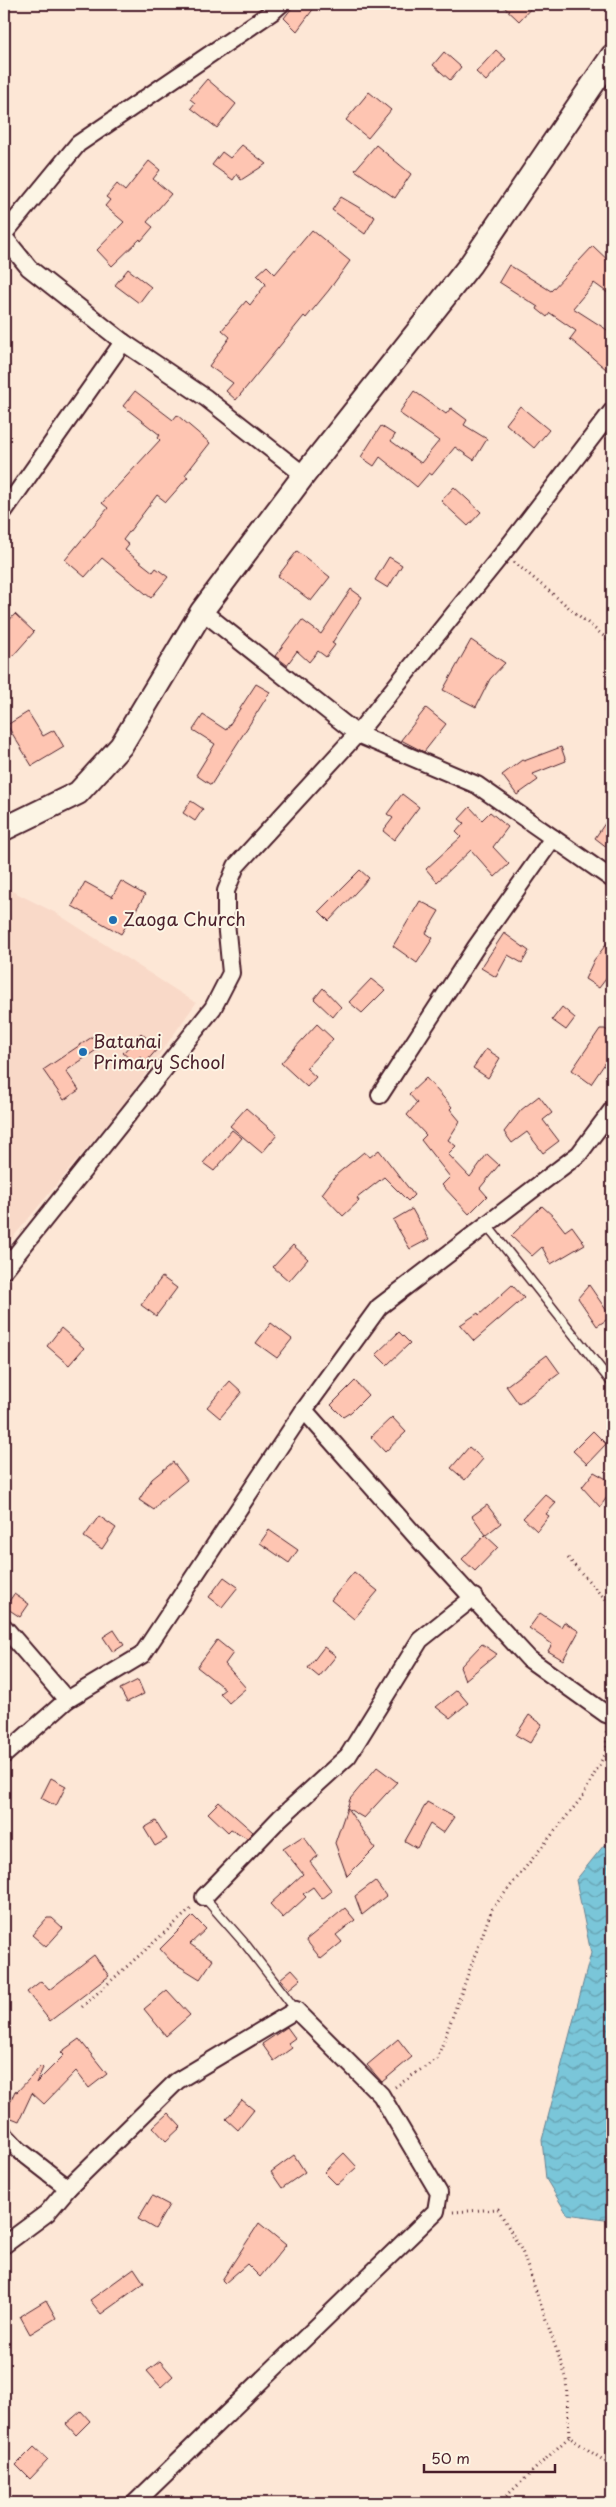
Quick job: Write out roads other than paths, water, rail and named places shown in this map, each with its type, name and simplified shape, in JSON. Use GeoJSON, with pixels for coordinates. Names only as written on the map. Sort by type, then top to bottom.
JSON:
{"type":"FeatureCollection","features":[{"type":"Feature","properties":{"kind":"street"},"geometry":{"type":"LineString","coordinates":[[280,4],[272,12],[78,144],[4,236],[29,268],[123,342],[206,398],[304,475]]}},
{"type":"Feature","properties":{"kind":"street"},"geometry":{"type":"LineString","coordinates":[[4,829],[78,793],[104,768],[138,721],[202,611],[304,475],[470,265],[612,56]]}},
{"type":"Feature","properties":{"kind":"street"},"geometry":{"type":"LineString","coordinates":[[4,511],[123,342]]}},
{"type":"Feature","properties":{"kind":"street"},"geometry":{"type":"LineString","coordinates":[[4,1270],[213,1008],[231,973],[226,922],[226,891],[236,866],[357,734],[503,553],[612,411]]}},
{"type":"Feature","properties":{"kind":"street"},"geometry":{"type":"LineString","coordinates":[[202,611],[357,734],[478,785],[612,879]]}},
{"type":"Feature","properties":{"kind":"street"},"geometry":{"type":"LineString","coordinates":[[380,1095],[476,947],[552,838]]}},
{"type":"Feature","properties":{"kind":"street"},"geometry":{"type":"LineString","coordinates":[[4,1755],[67,1700],[142,1654],[304,1410],[379,1307],[579,1154],[612,1110]]}},
{"type":"Feature","properties":{"kind":"street"},"geometry":{"type":"LineString","coordinates":[[304,1410],[421,1542],[474,1597],[529,1659],[609,1715]]}},
{"type":"Feature","properties":{"kind":"street"},"geometry":{"type":"LineString","coordinates":[[204,1897],[280,1818],[348,1756],[420,1640],[474,1597]]}},
{"type":"Feature","properties":{"kind":"street"},"geometry":{"type":"LineString","coordinates":[[4,1627],[67,1700]]}},
{"type":"Feature","properties":{"kind":"street"},"geometry":{"type":"LineString","coordinates":[[4,2245],[48,2213],[68,2188],[177,2081],[296,2010],[381,2095],[439,2193],[436,2211],[135,2503]]}},
{"type":"Feature","properties":{"kind":"street"},"geometry":{"type":"LineString","coordinates":[[4,2134],[19,2150],[68,2188]]}},
{"type":"Feature","properties":{"kind":"lane"},"geometry":{"type":"LineString","coordinates":[[486,1224],[612,1383]]}},
{"type":"Feature","properties":{"kind":"lane"},"geometry":{"type":"LineString","coordinates":[[204,1897],[246,1945],[296,2010]]}},
{"type":"Feature","properties":{"kind":"water"},"geometry":{"type":"Polygon","coordinates":[[[612,1844],[612,2220],[567,2214],[546,2179],[542,2140],[591,1953],[576,1880],[604,1845],[612,1844]]]}},
{"type":"Feature","properties":{"kind":"place","name":"Zaoga Church"},"geometry":{"type":"Point","coordinates":[113,920]}},
{"type":"Feature","properties":{"kind":"place","name":"Batanai Primary School"},"geometry":{"type":"Point","coordinates":[83,1052]}}]}
